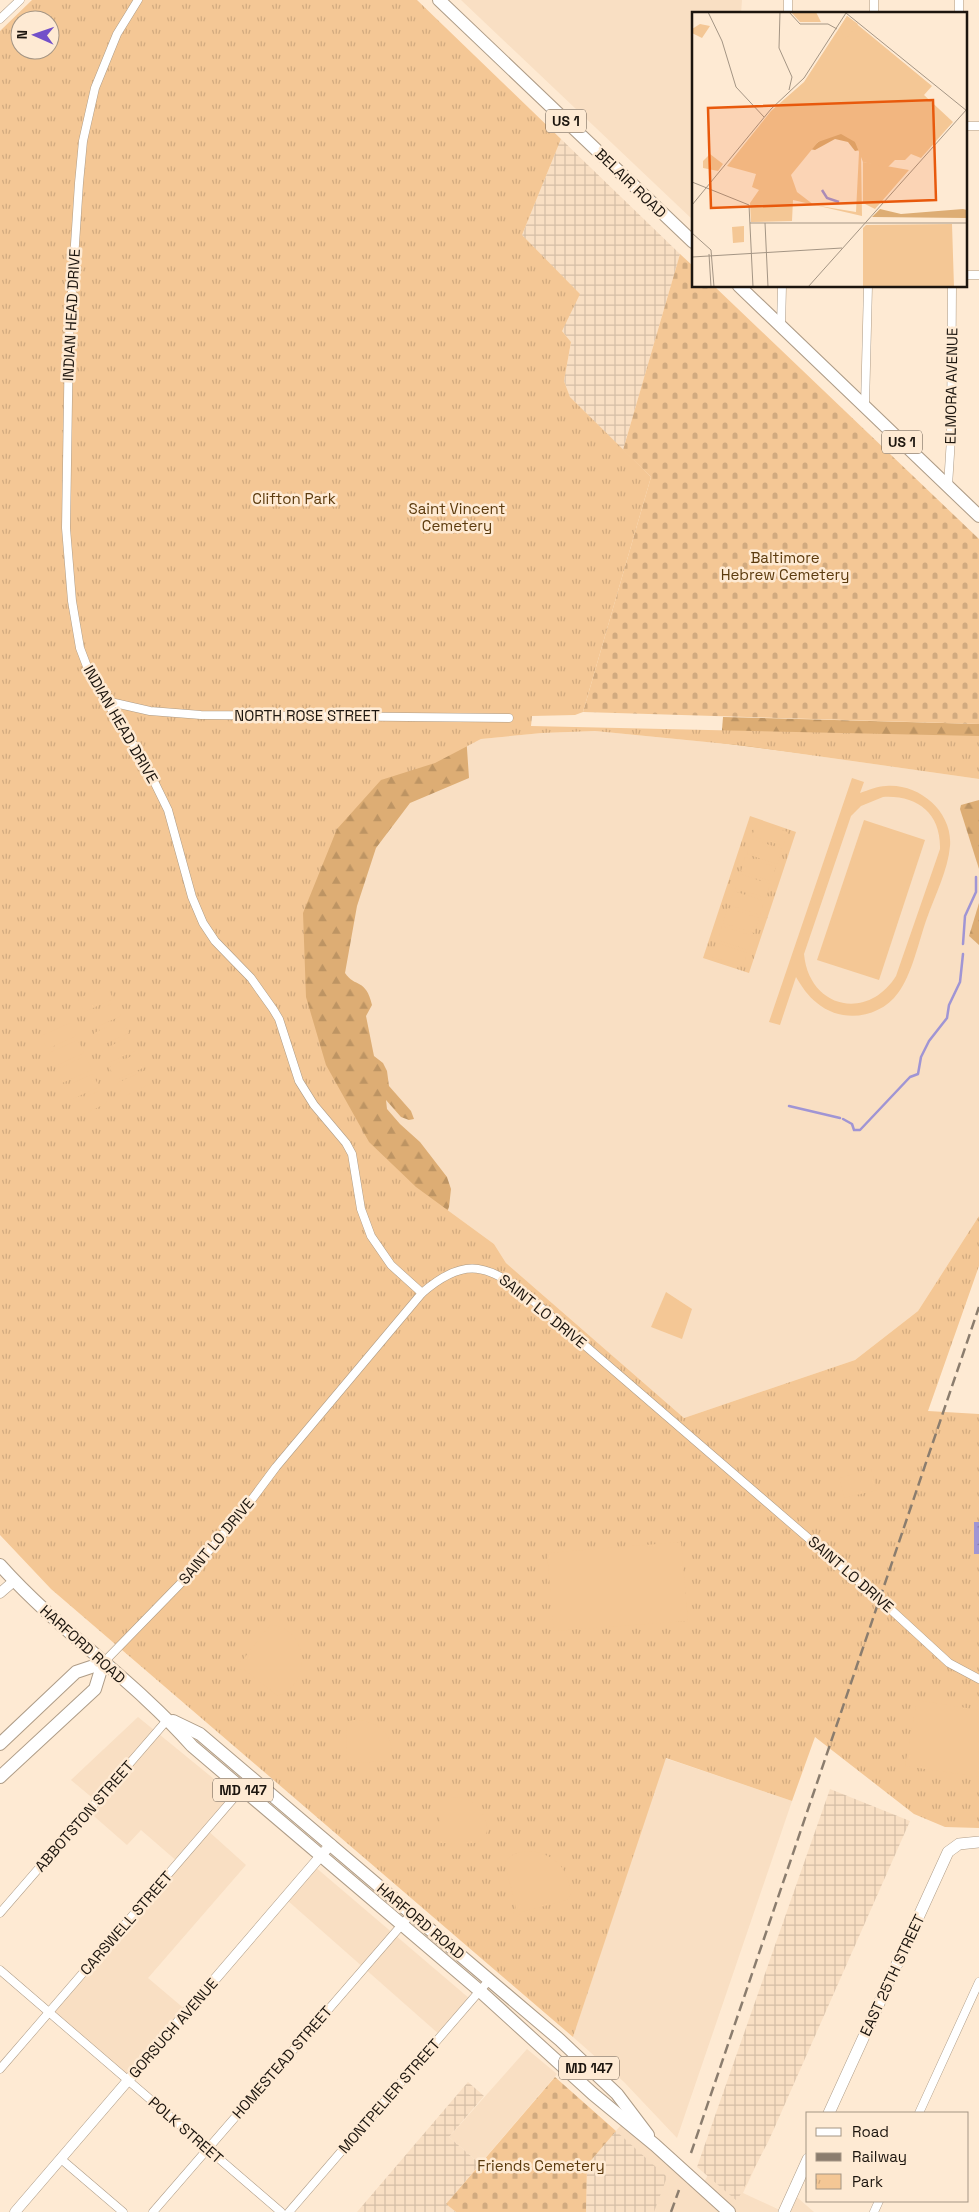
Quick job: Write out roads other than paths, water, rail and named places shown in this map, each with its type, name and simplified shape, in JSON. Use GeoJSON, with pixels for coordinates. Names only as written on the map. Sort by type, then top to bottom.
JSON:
{"type":"FeatureCollection","features":[{"type":"Feature","properties":{"kind":"main road","name":"BELAIR ROAD"},"geometry":{"type":"LineString","coordinates":[[439,0],[692,241]]}},
{"type":"Feature","properties":{"kind":"main road","name":"US 1"},"geometry":{"type":"LineString","coordinates":[[741,288],[979,516]]}},
{"type":"Feature","properties":{"kind":"main road","name":"HARFORD ROAD"},"geometry":{"type":"LineString","coordinates":[[0,1565],[14,1581],[103,1663],[168,1719],[192,1746],[480,1991],[620,2118],[655,2145],[729,2212]]}},
{"type":"Feature","properties":{"kind":"main road"},"geometry":{"type":"LineString","coordinates":[[0,1744],[76,1672],[103,1663]]}},
{"type":"Feature","properties":{"kind":"main road"},"geometry":{"type":"LineString","coordinates":[[0,1777],[95,1688],[103,1663]]}},
{"type":"Feature","properties":{"kind":"main road","name":"HARFORD ROAD"},"geometry":{"type":"LineString","coordinates":[[168,1719],[200,1734],[490,1979],[617,2094],[655,2145]]}},
{"type":"Feature","properties":{"kind":"main road","name":"EAST 25TH STREET"},"geometry":{"type":"LineString","coordinates":[[829,2112],[948,1852],[962,1843],[979,1842]]}},
{"type":"Feature","properties":{"kind":"main road"},"geometry":{"type":"LineString","coordinates":[[784,2212],[806,2163]]}},
{"type":"Feature","properties":{"kind":"street"},"geometry":{"type":"LineString","coordinates":[[0,19],[20,0]]}},
{"type":"Feature","properties":{"kind":"street","name":"INDIAN HEAD DRIVE"},"geometry":{"type":"LineString","coordinates":[[138,0],[117,34],[95,88],[88,114],[79,183],[68,336],[66,528],[68,564],[80,648],[91,677],[145,763],[168,810],[192,897],[202,923],[215,941],[251,978],[274,1009],[279,1019],[298,1081],[346,1143],[352,1154],[361,1209],[371,1236],[390,1265],[422,1293]]}},
{"type":"Feature","properties":{"kind":"street"},"geometry":{"type":"LineString","coordinates":[[966,126],[979,126]]}},
{"type":"Feature","properties":{"kind":"street"},"geometry":{"type":"LineString","coordinates":[[966,275],[979,275]]}},
{"type":"Feature","properties":{"kind":"street"},"geometry":{"type":"LineString","coordinates":[[781,327],[782,288]]}},
{"type":"Feature","properties":{"kind":"street"},"geometry":{"type":"LineString","coordinates":[[865,406],[868,288]]}},
{"type":"Feature","properties":{"kind":"street","name":"ELMORA AVENUE"},"geometry":{"type":"LineString","coordinates":[[948,486],[951,438],[952,288]]}},
{"type":"Feature","properties":{"kind":"street","name":"NORTH ROSE STREET"},"geometry":{"type":"LineString","coordinates":[[106,701],[128,707],[174,714],[509,718]]}},
{"type":"Feature","properties":{"kind":"street","name":"SAINT LO DRIVE"},"geometry":{"type":"LineString","coordinates":[[103,1663],[182,1582],[244,1510],[276,1466],[422,1293],[442,1276],[463,1269],[481,1269],[506,1279],[707,1449],[888,1607],[949,1663],[979,1679]]}},
{"type":"Feature","properties":{"kind":"street"},"geometry":{"type":"LineString","coordinates":[[0,1593],[14,1581]]}},
{"type":"Feature","properties":{"kind":"street","name":"ABBOTSTON STREET"},"geometry":{"type":"LineString","coordinates":[[0,1913],[168,1719]]}},
{"type":"Feature","properties":{"kind":"street","name":"CARSWELL STREET"},"geometry":{"type":"LineString","coordinates":[[0,2069],[252,1777]]}},
{"type":"Feature","properties":{"kind":"street","name":"GORSUCH AVENUE"},"geometry":{"type":"LineString","coordinates":[[15,2212],[331,1844]]}},
{"type":"Feature","properties":{"kind":"street","name":"HOMESTEAD STREET"},"geometry":{"type":"LineString","coordinates":[[153,2212],[412,1913]]}},
{"type":"Feature","properties":{"kind":"street","name":"POLK STREET"},"geometry":{"type":"LineString","coordinates":[[0,1970],[281,2212]]}},
{"type":"Feature","properties":{"kind":"street","name":"MONTPELIER STREET"},"geometry":{"type":"LineString","coordinates":[[289,2212],[490,1979]]}},
{"type":"Feature","properties":{"kind":"street"},"geometry":{"type":"LineString","coordinates":[[919,2112],[979,1982]]}},
{"type":"Feature","properties":{"kind":"street"},"geometry":{"type":"LineString","coordinates":[[61,2159],[123,2212]]}},
{"type":"Feature","properties":{"kind":"water"},"geometry":{"type":"Polygon","coordinates":[[[974,1522],[979,1522],[979,1554],[974,1554],[974,1522]]]}},
{"type":"Feature","properties":{"kind":"waterway"},"geometry":{"type":"LineString","coordinates":[[963,944],[965,916],[976,892],[976,877]]}},
{"type":"Feature","properties":{"kind":"waterway"},"geometry":{"type":"LineString","coordinates":[[843,1119],[852,1124],[854,1130],[860,1130],[910,1077],[918,1074],[921,1057],[929,1041],[947,1018],[949,1005],[960,982],[963,954]]}},
{"type":"Feature","properties":{"kind":"waterway"},"geometry":{"type":"LineString","coordinates":[[789,1106],[840,1118]]}},
{"type":"Feature","properties":{"kind":"railway"},"geometry":{"type":"LineString","coordinates":[[691,2153],[979,1307]]}},
{"type":"Feature","properties":{"kind":"railway"},"geometry":{"type":"LineString","coordinates":[[671,2212],[679,2190]]}},
{"type":"Feature","properties":{"kind":"park label","name":"Clifton Park"},"geometry":{"type":"Point","coordinates":[294,498]}},
{"type":"Feature","properties":{"kind":"park label","name":"Saint Vincent Cemetery"},"geometry":{"type":"Point","coordinates":[457,516]}},
{"type":"Feature","properties":{"kind":"park label","name":"Baltimore Hebrew Cemetery"},"geometry":{"type":"Point","coordinates":[785,566]}},
{"type":"Feature","properties":{"kind":"park label","name":"Friends Cemetery"},"geometry":{"type":"Point","coordinates":[541,2165]}}]}
